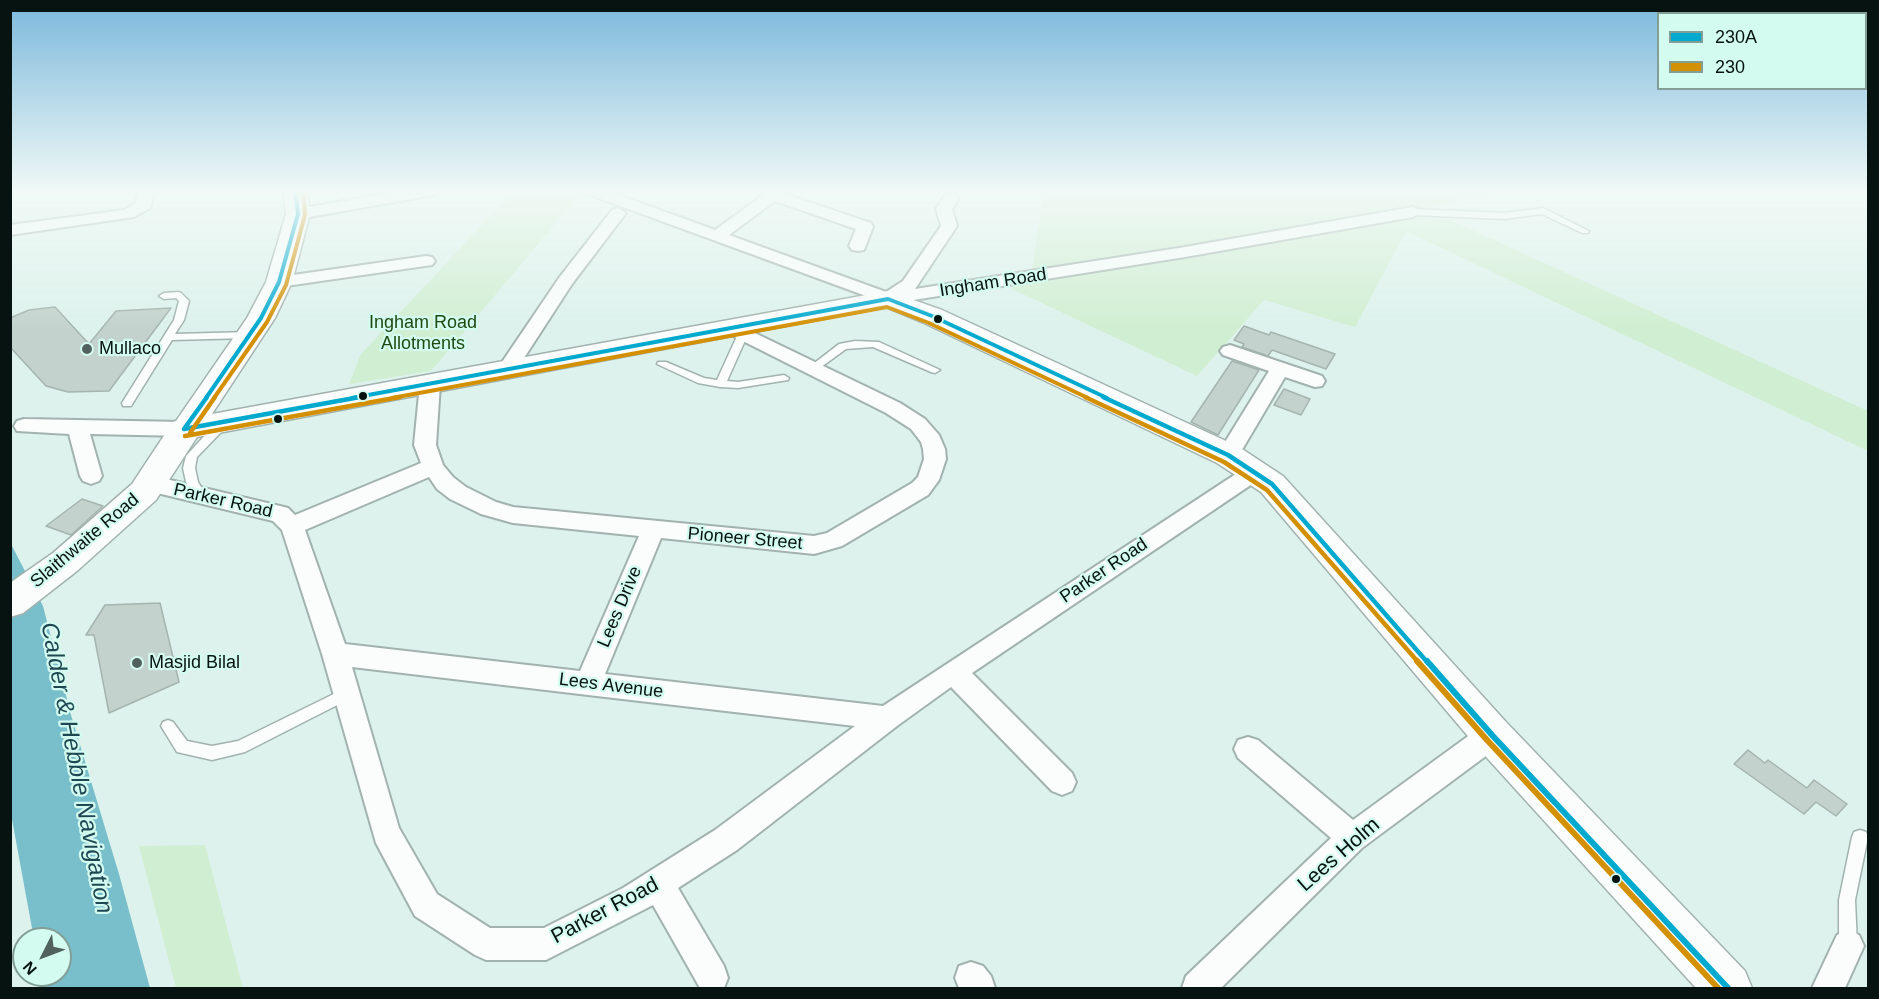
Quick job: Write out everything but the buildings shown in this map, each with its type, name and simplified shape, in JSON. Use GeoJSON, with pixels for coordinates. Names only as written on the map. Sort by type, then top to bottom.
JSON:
{"type":"FeatureCollection","features":[{"type":"Feature","properties":{"kind":"street","name":"Slaithwaite Road"},"geometry":{"type":"LineString","coordinates":[[10,603],[65,562],[144,492],[184,429],[261,318],[279,282],[289,237]]}},
{"type":"Feature","properties":{"kind":"street"},"geometry":{"type":"LineString","coordinates":[[506,370],[565,282],[600,237]]}},
{"type":"Feature","properties":{"kind":"street"},"geometry":{"type":"LineString","coordinates":[[719,237],[933,316],[1242,463],[1272,484],[1492,735],[1728,988]]}},
{"type":"Feature","properties":{"kind":"street"},"geometry":{"type":"LineString","coordinates":[[858,246],[861,237]]}},
{"type":"Feature","properties":{"kind":"street"},"geometry":{"type":"LineString","coordinates":[[888,299],[909,285],[942,237]]}},
{"type":"Feature","properties":{"kind":"street","name":"Ingham Road"},"geometry":{"type":"LineString","coordinates":[[184,429],[506,370],[738,331],[888,299],[1272,237]]}},
{"type":"Feature","properties":{"kind":"street"},"geometry":{"type":"LineString","coordinates":[[279,282],[426,261]]}},
{"type":"Feature","properties":{"kind":"street","name":"Pioneer Street"},"geometry":{"type":"LineString","coordinates":[[430,384],[425,445],[433,467],[445,483],[458,493],[472,501],[505,513],[653,530],[802,544],[824,543],[834,540],[920,489],[933,470],[935,459],[931,440],[925,432],[893,408],[738,331]]}},
{"type":"Feature","properties":{"kind":"street"},"geometry":{"type":"LineString","coordinates":[[1230,351],[1315,381]]}},
{"type":"Feature","properties":{"kind":"street"},"geometry":{"type":"LineString","coordinates":[[1242,463],[1280,369]]}},
{"type":"Feature","properties":{"kind":"street"},"geometry":{"type":"LineString","coordinates":[[17,426],[184,429]]}},
{"type":"Feature","properties":{"kind":"street"},"geometry":{"type":"LineString","coordinates":[[78,427],[91,476]]}},
{"type":"Feature","properties":{"kind":"street","name":"Parker Road"},"geometry":{"type":"LineString","coordinates":[[149,483],[280,514],[292,526],[335,654],[386,833],[426,905],[486,944],[550,944],[658,884],[726,840],[887,718],[1242,463]]}},
{"type":"Feature","properties":{"kind":"street","name":"Parker Road"},"geometry":{"type":"LineString","coordinates":[[292,526],[433,467]]}},
{"type":"Feature","properties":{"kind":"street","name":"Lees Drive"},"geometry":{"type":"LineString","coordinates":[[588,684],[653,530]]}},
{"type":"Feature","properties":{"kind":"street","name":"Lees Avenue"},"geometry":{"type":"LineString","coordinates":[[335,654],[887,718]]}},
{"type":"Feature","properties":{"kind":"street"},"geometry":{"type":"LineString","coordinates":[[953,672],[1062,782]]}},
{"type":"Feature","properties":{"kind":"street","name":"Lees Holm"},"geometry":{"type":"LineString","coordinates":[[1198,988],[1352,838],[1492,735]]}},
{"type":"Feature","properties":{"kind":"street"},"geometry":{"type":"LineString","coordinates":[[1248,749],[1352,838]]}},
{"type":"Feature","properties":{"kind":"street"},"geometry":{"type":"LineString","coordinates":[[658,884],[712,978]]}},
{"type":"Feature","properties":{"kind":"street"},"geometry":{"type":"LineString","coordinates":[[1828,988],[1848,946]]}},
{"type":"Feature","properties":{"kind":"lane"},"geometry":{"type":"LineString","coordinates":[[127,403],[179,320],[184,301],[178,295],[164,296]]}},
{"type":"Feature","properties":{"kind":"lane"},"geometry":{"type":"LineString","coordinates":[[720,384],[738,331]]}},
{"type":"Feature","properties":{"kind":"lane"},"geometry":{"type":"LineString","coordinates":[[168,337],[249,335]]}},
{"type":"Feature","properties":{"kind":"lane"},"geometry":{"type":"LineString","coordinates":[[813,368],[843,346],[875,344],[935,370]]}},
{"type":"Feature","properties":{"kind":"lane"},"geometry":{"type":"LineString","coordinates":[[662,364],[702,381],[720,384],[738,385],[784,378]]}},
{"type":"Feature","properties":{"kind":"lane"},"geometry":{"type":"LineString","coordinates":[[200,495],[192,482],[189,468],[192,456],[224,422]]}},
{"type":"Feature","properties":{"kind":"lane"},"geometry":{"type":"LineString","coordinates":[[168,726],[182,747],[212,753],[240,747],[346,694]]}},
{"type":"Feature","properties":{"kind":"lane"},"geometry":{"type":"LineString","coordinates":[[1848,946],[1847,900],[1860,837]]}},
{"type":"Feature","properties":{"kind":"green space","name":"Ingham Road Allotments"},"geometry":{"type":"Polygon","coordinates":[[[471,237],[544,237],[431,371],[349,384],[361,354],[471,237]]]}},
{"type":"Feature","properties":{"kind":"green space"},"geometry":{"type":"Polygon","coordinates":[[[1037,237],[1403,237],[1355,327],[1264,300],[1197,376],[1012,289],[1033,266],[1037,237]]]}},
{"type":"Feature","properties":{"kind":"green space"},"geometry":{"type":"Polygon","coordinates":[[[1418,237],[1487,237],[1868,411],[1868,451],[1418,237]]]}},
{"type":"Feature","properties":{"kind":"green space"},"geometry":{"type":"Polygon","coordinates":[[[205,845],[243,988],[176,988],[139,846],[205,845]]]}},
{"type":"Feature","properties":{"kind":"water","name":"Calder & Hebble Navigation"},"geometry":{"type":"Polygon","coordinates":[[[10,542],[43,606],[71,715],[119,874],[150,988],[43,988],[72,987],[72,927],[32,927],[11,814],[10,542]]]}},
{"type":"Feature","properties":{"kind":"transit line","name":"230A"},"geometry":{"type":"LineString","coordinates":[[184,429],[261,318],[279,282],[292,237]]}},
{"type":"Feature","properties":{"kind":"transit line","name":"230"},"geometry":{"type":"LineString","coordinates":[[190,433],[267,322],[286,285],[299,237]]}},
{"type":"Feature","properties":{"kind":"transit line","name":"230A"},"geometry":{"type":"LineString","coordinates":[[184,429],[888,299],[932,316],[1228,455],[1272,484],[1492,735],[1728,988]]}},
{"type":"Feature","properties":{"kind":"transit line","name":"230"},"geometry":{"type":"LineString","coordinates":[[185,436],[887,307],[929,323],[1224,462],[1267,490],[1487,740],[1718,988]]}},
{"type":"Feature","properties":{"kind":"place","name":"Mullaco"},"geometry":{"type":"Point","coordinates":[87,349]}},
{"type":"Feature","properties":{"kind":"place","name":"Masjid Bilal"},"geometry":{"type":"Point","coordinates":[137,663]}}]}
